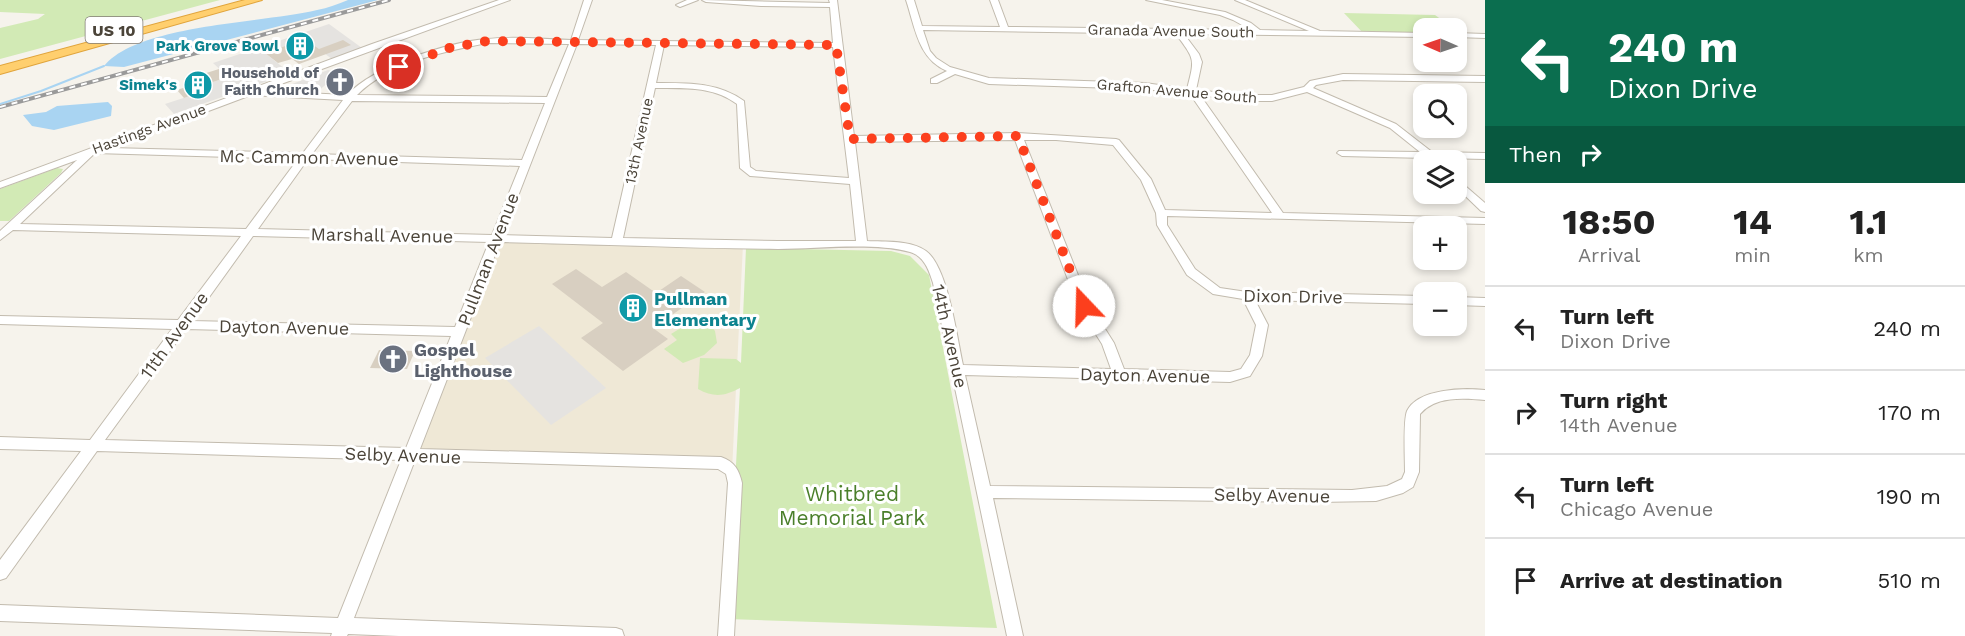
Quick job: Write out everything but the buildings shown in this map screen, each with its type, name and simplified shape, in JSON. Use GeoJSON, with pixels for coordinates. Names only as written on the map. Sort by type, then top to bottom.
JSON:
{"type":"FeatureCollection","features":[{"type":"Feature","properties":{"kind":"highway","name":"US 10"},"geometry":{"type":"LineString","coordinates":[[0,61],[228,0]]}},
{"type":"Feature","properties":{"kind":"highway","name":"US 10"},"geometry":{"type":"LineString","coordinates":[[0,70],[257,0]]}},
{"type":"Feature","properties":{"kind":"street","name":"Hastings Avenue"},"geometry":{"type":"LineString","coordinates":[[0,185],[506,0]]}},
{"type":"Feature","properties":{"kind":"street","name":"Pullman Avenue"},"geometry":{"type":"LineString","coordinates":[[341,631],[574,41],[588,0]]}},
{"type":"Feature","properties":{"kind":"street"},"geometry":{"type":"LineString","coordinates":[[680,5],[694,0]]}},
{"type":"Feature","properties":{"kind":"street"},"geometry":{"type":"LineString","coordinates":[[706,0],[750,4],[833,2],[836,45],[862,245]]}},
{"type":"Feature","properties":{"kind":"street","name":"Grafton Avenue South"},"geometry":{"type":"LineString","coordinates":[[910,0],[926,51],[933,60],[954,71],[989,81],[1145,86],[1241,98],[1272,98],[1307,89],[1313,83],[1350,77],[1485,79]]}},
{"type":"Feature","properties":{"kind":"street"},"geometry":{"type":"LineString","coordinates":[[994,0],[1005,29]]}},
{"type":"Feature","properties":{"kind":"street"},"geometry":{"type":"LineString","coordinates":[[1150,0],[1231,16],[1246,22],[1259,33]]}},
{"type":"Feature","properties":{"kind":"street"},"geometry":{"type":"LineString","coordinates":[[1239,0],[1320,33]]}},
{"type":"Feature","properties":{"kind":"street","name":"Granada Avenue South"},"geometry":{"type":"LineString","coordinates":[[919,28],[1413,35]]}},
{"type":"Feature","properties":{"kind":"street"},"geometry":{"type":"LineString","coordinates":[[1178,31],[1195,54],[1198,62],[1191,85],[1192,91],[1280,216]]}},
{"type":"Feature","properties":{"kind":"street"},"geometry":{"type":"LineString","coordinates":[[1467,35],[1485,36]]}},
{"type":"Feature","properties":{"kind":"street","name":"11th Avenue"},"geometry":{"type":"LineString","coordinates":[[0,573],[350,98],[372,80],[449,48],[487,41],[836,45]]}},
{"type":"Feature","properties":{"kind":"street","name":"13th Avenue"},"geometry":{"type":"LineString","coordinates":[[617,240],[661,42]]}},
{"type":"Feature","properties":{"kind":"street"},"geometry":{"type":"LineString","coordinates":[[934,81],[954,71]]}},
{"type":"Feature","properties":{"kind":"street"},"geometry":{"type":"LineString","coordinates":[[651,86],[707,88],[731,94],[741,103],[745,168],[753,174],[853,181]]}},
{"type":"Feature","properties":{"kind":"street"},"geometry":{"type":"LineString","coordinates":[[1307,89],[1393,126],[1423,150]]}},
{"type":"Feature","properties":{"kind":"street"},"geometry":{"type":"LineString","coordinates":[[250,92],[350,98],[549,100]]}},
{"type":"Feature","properties":{"kind":"street"},"geometry":{"type":"LineString","coordinates":[[1018,136],[1084,306],[1108,344],[1120,375]]}},
{"type":"Feature","properties":{"kind":"street","name":"Dixon Drive"},"geometry":{"type":"LineString","coordinates":[[850,139],[1018,136],[1116,142],[1146,179],[1161,213],[1162,225],[1191,272],[1217,291],[1247,296],[1413,300]]}},
{"type":"Feature","properties":{"kind":"street"},"geometry":{"type":"LineString","coordinates":[[0,237],[93,150]]}},
{"type":"Feature","properties":{"kind":"street","name":"Mc Cammon Avenue"},"geometry":{"type":"LineString","coordinates":[[93,150],[526,163]]}},
{"type":"Feature","properties":{"kind":"street"},"geometry":{"type":"LineString","coordinates":[[1342,153],[1413,157]]}},
{"type":"Feature","properties":{"kind":"street"},"geometry":{"type":"LineString","coordinates":[[1467,157],[1485,156]]}},
{"type":"Feature","properties":{"kind":"street"},"geometry":{"type":"LineString","coordinates":[[1467,192],[1485,210]]}},
{"type":"Feature","properties":{"kind":"street"},"geometry":{"type":"LineString","coordinates":[[1161,213],[1485,221]]}},
{"type":"Feature","properties":{"kind":"street","name":"Marshall Avenue"},"geometry":{"type":"LineString","coordinates":[[10,227],[862,245]]}},
{"type":"Feature","properties":{"kind":"street","name":"14th Avenue"},"geometry":{"type":"LineString","coordinates":[[862,245],[914,249],[927,258],[939,283],[986,492],[1015,636]]}},
{"type":"Feature","properties":{"kind":"street","name":"Dayton Avenue"},"geometry":{"type":"LineString","coordinates":[[959,370],[1230,377],[1245,373],[1256,356],[1262,325],[1247,296]]}},
{"type":"Feature","properties":{"kind":"street"},"geometry":{"type":"LineString","coordinates":[[1467,301],[1485,302]]}},
{"type":"Feature","properties":{"kind":"street","name":"Dayton Avenue"},"geometry":{"type":"LineString","coordinates":[[0,320],[459,332]]}},
{"type":"Feature","properties":{"kind":"street","name":"Selby Avenue"},"geometry":{"type":"LineString","coordinates":[[986,492],[1317,496],[1371,495],[1392,492],[1408,483],[1412,472],[1413,413],[1416,408],[1431,399],[1459,394],[1485,395]]}},
{"type":"Feature","properties":{"kind":"street","name":"Selby Avenue"},"geometry":{"type":"LineString","coordinates":[[0,443],[722,464],[732,471],[735,483],[726,636]]}},
{"type":"Feature","properties":{"kind":"street"},"geometry":{"type":"LineString","coordinates":[[0,613],[341,631],[616,636]]}},
{"type":"Feature","properties":{"kind":"shaded area"},"geometry":{"type":"Polygon","coordinates":[[[329,24],[362,48],[332,59],[305,39],[265,53],[290,73],[174,114],[165,104],[208,90],[204,85],[228,77],[213,63],[329,24]]]}},
{"type":"Feature","properties":{"kind":"shaded area"},"geometry":{"type":"Polygon","coordinates":[[[328,70],[340,73],[318,91],[282,88],[328,70]]]}},
{"type":"Feature","properties":{"kind":"shaded area"},"geometry":{"type":"Polygon","coordinates":[[[497,237],[743,244],[732,471],[728,467],[410,456],[497,237]]]}},
{"type":"Feature","properties":{"kind":"shaded area"},"geometry":{"type":"Polygon","coordinates":[[[539,326],[606,388],[551,425],[485,358],[539,326]]]}},
{"type":"Feature","properties":{"kind":"green space"},"geometry":{"type":"Polygon","coordinates":[[[0,0],[220,0],[0,59],[0,28],[38,19],[45,14],[0,12],[0,0]]]}},
{"type":"Feature","properties":{"kind":"green space"},"geometry":{"type":"Polygon","coordinates":[[[1344,13],[1435,15],[1439,18],[1413,18],[1413,35],[1364,34],[1344,13]]]}},
{"type":"Feature","properties":{"kind":"green space"},"geometry":{"type":"Polygon","coordinates":[[[57,168],[63,169],[61,173],[9,221],[0,221],[0,189],[57,168]]]}},
{"type":"Feature","properties":{"kind":"green space","name":"Whitbred Memorial Park"},"geometry":{"type":"Polygon","coordinates":[[[746,248],[891,251],[910,256],[929,275],[997,628],[728,619],[740,388],[719,395],[698,389],[700,358],[736,359],[741,363],[746,248]]]}},
{"type":"Feature","properties":{"kind":"green space"},"geometry":{"type":"Polygon","coordinates":[[[702,315],[715,331],[717,343],[704,355],[683,363],[664,349],[677,340],[671,334],[702,315]]]}},
{"type":"Feature","properties":{"kind":"water"},"geometry":{"type":"Polygon","coordinates":[[[348,0],[378,0],[124,67],[104,66],[121,52],[144,41],[172,33],[294,14],[325,8],[348,0]]]}},
{"type":"Feature","properties":{"kind":"water"},"geometry":{"type":"Polygon","coordinates":[[[108,102],[112,106],[111,116],[54,130],[32,126],[23,115],[46,112],[57,106],[108,102]]]}},
{"type":"Feature","properties":{"kind":"waterway"},"geometry":{"type":"LineString","coordinates":[[0,104],[41,91],[104,66]]}},
{"type":"Feature","properties":{"kind":"railway"},"geometry":{"type":"LineString","coordinates":[[0,107],[389,0]]}},
{"type":"Feature","properties":{"kind":"place","name":"Park Grove Bowl"},"geometry":{"type":"Point","coordinates":[300,46]}},
{"type":"Feature","properties":{"kind":"place","name":"Household of Faith Church"},"geometry":{"type":"Point","coordinates":[340,82]}},
{"type":"Feature","properties":{"kind":"place","name":"Simek's"},"geometry":{"type":"Point","coordinates":[198,85]}},
{"type":"Feature","properties":{"kind":"place","name":"Pullman Elementary"},"geometry":{"type":"Point","coordinates":[633,308]}},
{"type":"Feature","properties":{"kind":"place","name":"Gospel Lighthouse"},"geometry":{"type":"Point","coordinates":[393,359]}},
{"type":"Feature","properties":{"kind":"route"},"geometry":{"type":"LineString","coordinates":[[399,67],[449,48],[487,41],[836,45],[850,139],[1018,136],[1084,306]]}}]}
